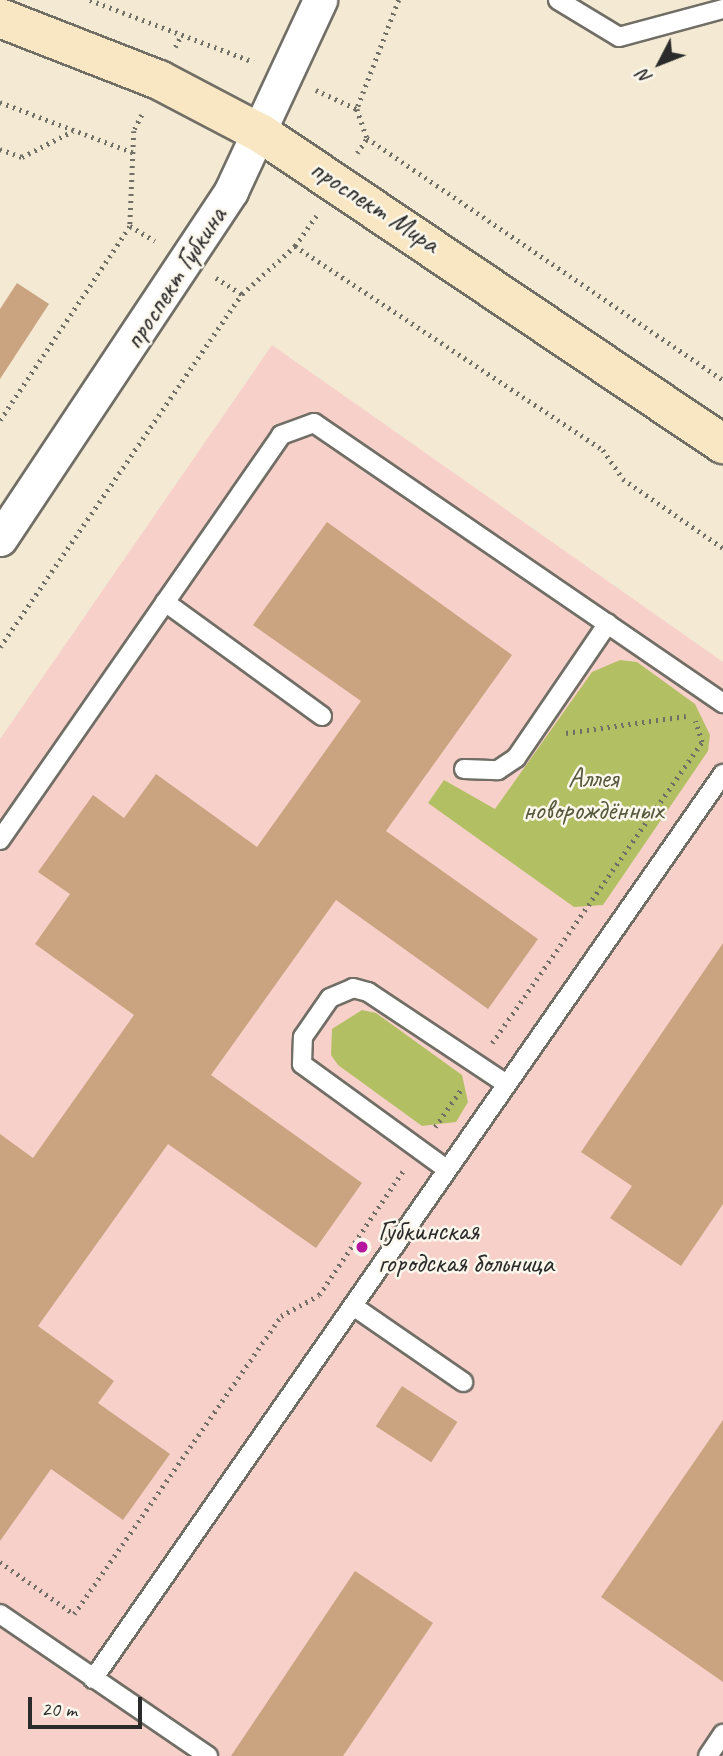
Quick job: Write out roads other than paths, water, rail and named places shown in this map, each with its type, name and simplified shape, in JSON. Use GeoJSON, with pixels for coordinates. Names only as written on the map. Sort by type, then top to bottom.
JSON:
{"type":"FeatureCollection","features":[{"type":"Feature","properties":{"kind":"main road","name":"проспект Мира"},"geometry":{"type":"LineString","coordinates":[[0,18],[159,80],[262,134],[723,443]]}},
{"type":"Feature","properties":{"kind":"street","name":"проспект Губкина"},"geometry":{"type":"LineString","coordinates":[[0,539],[169,292],[262,134],[320,0]]}},
{"type":"Feature","properties":{"kind":"lane"},"geometry":{"type":"LineString","coordinates":[[558,0],[619,37],[723,9]]}},
{"type":"Feature","properties":{"kind":"lane"},"geometry":{"type":"LineString","coordinates":[[0,840],[281,435],[314,422],[723,703]]}},
{"type":"Feature","properties":{"kind":"lane"},"geometry":{"type":"LineString","coordinates":[[165,602],[322,716]]}},
{"type":"Feature","properties":{"kind":"lane"},"geometry":{"type":"LineString","coordinates":[[464,769],[498,770],[516,758],[608,623]]}},
{"type":"Feature","properties":{"kind":"lane"},"geometry":{"type":"LineString","coordinates":[[93,1679],[505,1083],[723,774]]}},
{"type":"Feature","properties":{"kind":"lane"},"geometry":{"type":"LineString","coordinates":[[446,1168],[302,1064],[303,1037],[330,998],[353,988],[368,992],[505,1083]]}},
{"type":"Feature","properties":{"kind":"lane"},"geometry":{"type":"LineString","coordinates":[[353,1306],[463,1382]]}},
{"type":"Feature","properties":{"kind":"lane"},"geometry":{"type":"LineString","coordinates":[[0,1614],[208,1756]]}},
{"type":"Feature","properties":{"kind":"lane"},"geometry":{"type":"LineString","coordinates":[[708,1756],[723,1734]]}},
{"type":"Feature","properties":{"kind":"place","name":"Губкинская городская больница"},"geometry":{"type":"Point","coordinates":[362,1247]}},
{"type":"Feature","properties":{"kind":"park label","name":"Аллея новорождённых"},"geometry":{"type":"Point","coordinates":[593,794]}}]}
